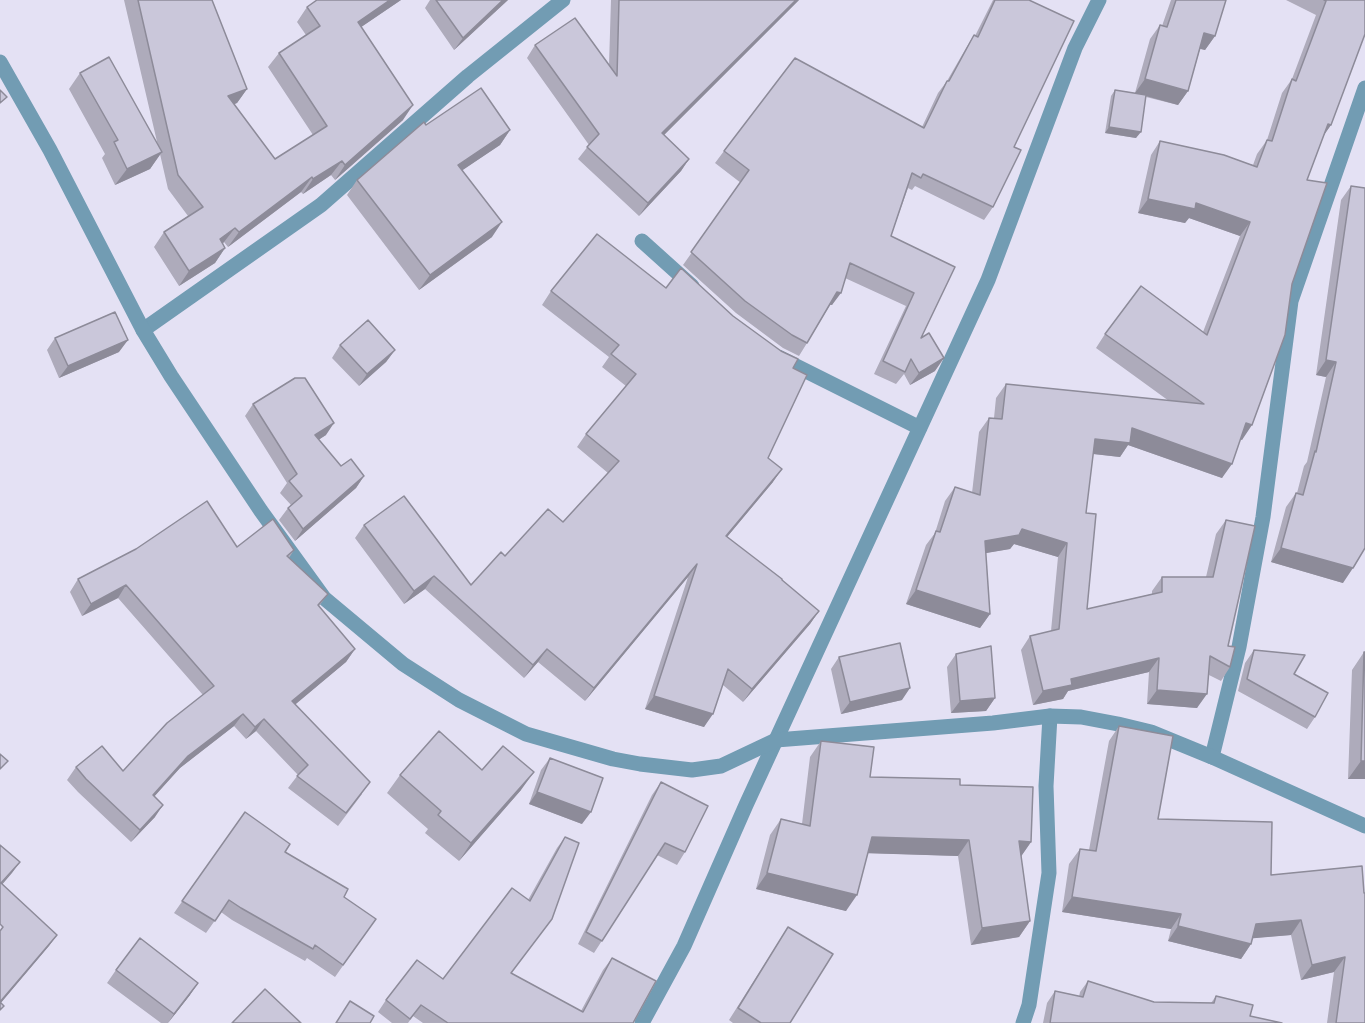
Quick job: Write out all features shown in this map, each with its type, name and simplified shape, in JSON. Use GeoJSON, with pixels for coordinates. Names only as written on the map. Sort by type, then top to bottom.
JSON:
{"type":"FeatureCollection","features":[{"type":"Feature","properties":{"kind":"street"},"geometry":{"type":"LineString","coordinates":[[143,330],[321,205],[468,76],[563,0]]}},
{"type":"Feature","properties":{"kind":"street"},"geometry":{"type":"LineString","coordinates":[[642,1023],[684,946],[776,740],[988,280],[1075,48],[1099,0]]}},
{"type":"Feature","properties":{"kind":"street"},"geometry":{"type":"LineString","coordinates":[[0,62],[50,150],[143,330],[261,511],[324,598],[403,664],[450,694],[526,734],[613,759],[692,770],[721,766],[776,740],[1050,717],[1081,717],[1151,732],[1365,826]]}},
{"type":"Feature","properties":{"kind":"street"},"geometry":{"type":"LineString","coordinates":[[1212,757],[1239,647],[1263,517],[1291,301],[1365,88]]}},
{"type":"Feature","properties":{"kind":"street"},"geometry":{"type":"LineString","coordinates":[[642,241],[705,298]]}},
{"type":"Feature","properties":{"kind":"street"},"geometry":{"type":"LineString","coordinates":[[768,350],[920,428]]}},
{"type":"Feature","properties":{"kind":"street"},"geometry":{"type":"LineString","coordinates":[[1023,1023],[1029,1005],[1049,873],[1046,786],[1050,717]]}},
{"type":"Feature","properties":{"kind":"building"},"geometry":{"type":"Polygon","coordinates":[[[138,0],[212,0],[247,89],[228,96],[275,159],[327,126],[279,53],[320,26],[307,7],[317,0],[390,0],[358,22],[413,105],[345,165],[342,161],[313,179],[312,177],[239,232],[235,228],[220,239],[225,248],[189,271],[164,232],[203,207],[178,175],[138,0]]]}},
{"type":"Feature","properties":{"kind":"building"},"geometry":{"type":"Polygon","coordinates":[[[436,0],[503,0],[463,38],[436,0]]]}},
{"type":"Feature","properties":{"kind":"building"},"geometry":{"type":"Polygon","coordinates":[[[619,0],[796,0],[662,133],[689,159],[648,203],[587,147],[599,134],[535,45],[575,18],[617,76],[619,0]]]}},
{"type":"Feature","properties":{"kind":"building"},"geometry":{"type":"Polygon","coordinates":[[[995,0],[1029,0],[1074,21],[1014,147],[1021,150],[993,207],[923,174],[921,178],[912,173],[891,236],[955,267],[921,338],[929,333],[944,358],[919,373],[911,359],[905,372],[883,361],[914,293],[850,263],[841,293],[837,292],[807,343],[745,301],[691,252],[749,170],[724,151],[795,58],[924,128],[947,81],[974,35],[978,37],[995,0]]]}},
{"type":"Feature","properties":{"kind":"building"},"geometry":{"type":"Polygon","coordinates":[[[1176,0],[1226,0],[1215,36],[1204,33],[1188,91],[1145,79],[1160,25],[1167,27],[1176,0]]]}},
{"type":"Feature","properties":{"kind":"building"},"geometry":{"type":"Polygon","coordinates":[[[1324,0],[1365,0],[1365,34],[1331,125],[1328,124],[1307,180],[1327,183],[1292,284],[1285,335],[1252,425],[1246,423],[1232,464],[1132,428],[1130,443],[1095,439],[1086,513],[1096,514],[1087,609],[1162,592],[1162,577],[1213,577],[1226,520],[1255,526],[1228,646],[1235,647],[1230,667],[1210,656],[1207,694],[1157,690],[1159,658],[1071,679],[1072,685],[1043,691],[1030,636],[1059,629],[1067,543],[1022,529],[1019,535],[985,541],[990,614],[916,590],[936,531],[940,532],[955,487],[980,495],[989,418],[1002,419],[1006,384],[1204,404],[1105,334],[1141,286],[1207,335],[1250,222],[1196,203],[1195,209],[1148,199],[1160,141],[1224,155],[1257,167],[1267,140],[1272,141],[1292,79],[1296,81],[1326,1],[1324,0]]]}},
{"type":"Feature","properties":{"kind":"building"},"geometry":{"type":"Polygon","coordinates":[[[109,57],[162,152],[127,169],[114,142],[118,140],[80,73],[109,57]]]}},
{"type":"Feature","properties":{"kind":"building"},"geometry":{"type":"Polygon","coordinates":[[[481,88],[510,130],[458,165],[502,222],[430,275],[357,180],[424,122],[426,125],[481,88]]]}},
{"type":"Feature","properties":{"kind":"building"},"geometry":{"type":"Polygon","coordinates":[[[0,90],[7,97],[0,103],[0,90]]]}},
{"type":"Feature","properties":{"kind":"building"},"geometry":{"type":"Polygon","coordinates":[[[1115,90],[1146,95],[1141,132],[1109,127],[1115,90]]]}},
{"type":"Feature","properties":{"kind":"building"},"geometry":{"type":"Polygon","coordinates":[[[1351,186],[1365,188],[1365,548],[1353,568],[1281,548],[1296,493],[1303,495],[1316,452],[1336,362],[1326,360],[1351,186]]]}},
{"type":"Feature","properties":{"kind":"building"},"geometry":{"type":"Polygon","coordinates":[[[597,234],[666,288],[681,268],[733,316],[781,351],[798,359],[793,368],[807,375],[768,458],[782,469],[726,536],[819,611],[752,689],[728,669],[713,714],[654,696],[697,564],[594,688],[547,649],[533,665],[434,576],[414,591],[364,525],[404,496],[471,585],[501,552],[505,556],[548,509],[563,522],[619,461],[586,434],[636,374],[611,354],[619,345],[551,291],[597,234]]]}},
{"type":"Feature","properties":{"kind":"building"},"geometry":{"type":"Polygon","coordinates":[[[115,312],[128,340],[68,366],[55,338],[115,312]]]}},
{"type":"Feature","properties":{"kind":"building"},"geometry":{"type":"Polygon","coordinates":[[[368,320],[395,350],[367,374],[340,345],[368,320]]]}},
{"type":"Feature","properties":{"kind":"building"},"geometry":{"type":"Polygon","coordinates":[[[295,378],[305,378],[334,423],[315,435],[341,466],[351,459],[364,476],[303,529],[288,508],[302,496],[289,481],[297,474],[253,404],[295,378]]]}},
{"type":"Feature","properties":{"kind":"building"},"geometry":{"type":"Polygon","coordinates":[[[207,501],[237,547],[273,519],[294,550],[287,556],[328,594],[318,605],[355,649],[292,701],[370,782],[346,813],[297,776],[308,765],[264,719],[255,727],[243,714],[188,756],[153,795],[163,805],[140,830],[76,767],[102,746],[123,771],[167,723],[214,686],[126,585],[91,604],[78,579],[136,549],[207,501]]]}},
{"type":"Feature","properties":{"kind":"building"},"geometry":{"type":"Polygon","coordinates":[[[900,643],[910,688],[850,702],[839,657],[900,643]]]}},
{"type":"Feature","properties":{"kind":"building"},"geometry":{"type":"Polygon","coordinates":[[[991,646],[995,698],[960,701],[956,654],[991,646]]]}},
{"type":"Feature","properties":{"kind":"building"},"geometry":{"type":"Polygon","coordinates":[[[1254,650],[1305,655],[1294,674],[1328,693],[1315,717],[1247,679],[1254,650]]]}},
{"type":"Feature","properties":{"kind":"building"},"geometry":{"type":"Polygon","coordinates":[[[1364,652],[1365,761],[1361,761],[1364,652]]]}},
{"type":"Feature","properties":{"kind":"building"},"geometry":{"type":"Polygon","coordinates":[[[1119,726],[1173,736],[1158,819],[1272,822],[1271,875],[1362,866],[1365,893],[1365,1023],[1336,1023],[1345,957],[1312,965],[1301,920],[1256,924],[1251,944],[1178,926],[1181,914],[1072,897],[1080,849],[1096,851],[1119,726]]]}},
{"type":"Feature","properties":{"kind":"building"},"geometry":{"type":"Polygon","coordinates":[[[439,731],[482,770],[503,746],[534,772],[471,843],[438,815],[441,811],[400,775],[439,731]]]}},
{"type":"Feature","properties":{"kind":"building"},"geometry":{"type":"Polygon","coordinates":[[[821,741],[874,747],[870,777],[960,779],[960,785],[1033,787],[1031,842],[1019,841],[1030,921],[982,928],[969,840],[872,837],[857,895],[767,873],[781,819],[810,826],[821,741]]]}},
{"type":"Feature","properties":{"kind":"building"},"geometry":{"type":"Polygon","coordinates":[[[0,754],[8,761],[0,769],[0,754]]]}},
{"type":"Feature","properties":{"kind":"building"},"geometry":{"type":"Polygon","coordinates":[[[550,758],[603,778],[591,812],[537,792],[550,758]]]}},
{"type":"Feature","properties":{"kind":"building"},"geometry":{"type":"Polygon","coordinates":[[[661,782],[708,806],[685,852],[665,843],[602,941],[586,932],[661,782]]]}},
{"type":"Feature","properties":{"kind":"building"},"geometry":{"type":"Polygon","coordinates":[[[245,812],[290,844],[285,852],[348,889],[344,897],[376,919],[343,965],[315,945],[313,949],[229,900],[215,921],[182,901],[245,812]]]}},
{"type":"Feature","properties":{"kind":"building"},"geometry":{"type":"Polygon","coordinates":[[[565,837],[579,843],[552,919],[511,973],[583,1012],[612,958],[656,981],[633,1023],[448,1023],[421,1005],[410,1019],[386,1000],[417,960],[443,979],[512,888],[530,901],[565,837]]]}},
{"type":"Feature","properties":{"kind":"building"},"geometry":{"type":"Polygon","coordinates":[[[0,845],[20,862],[1,883],[57,935],[0,1002],[0,931],[3,927],[0,924],[0,845]]]}},
{"type":"Feature","properties":{"kind":"building"},"geometry":{"type":"Polygon","coordinates":[[[788,927],[833,954],[790,1023],[761,1023],[738,1008],[788,927]]]}},
{"type":"Feature","properties":{"kind":"building"},"geometry":{"type":"Polygon","coordinates":[[[140,938],[198,983],[174,1014],[116,970],[140,938]]]}},
{"type":"Feature","properties":{"kind":"building"},"geometry":{"type":"Polygon","coordinates":[[[1088,981],[1154,1002],[1214,1003],[1216,996],[1253,1005],[1250,1016],[1282,1023],[1050,1023],[1055,991],[1083,997],[1088,981]]]}},
{"type":"Feature","properties":{"kind":"building"},"geometry":{"type":"Polygon","coordinates":[[[265,989],[301,1023],[232,1023],[265,989]]]}},
{"type":"Feature","properties":{"kind":"building"},"geometry":{"type":"Polygon","coordinates":[[[350,1001],[374,1016],[370,1023],[336,1023],[350,1001]]]}}]}
